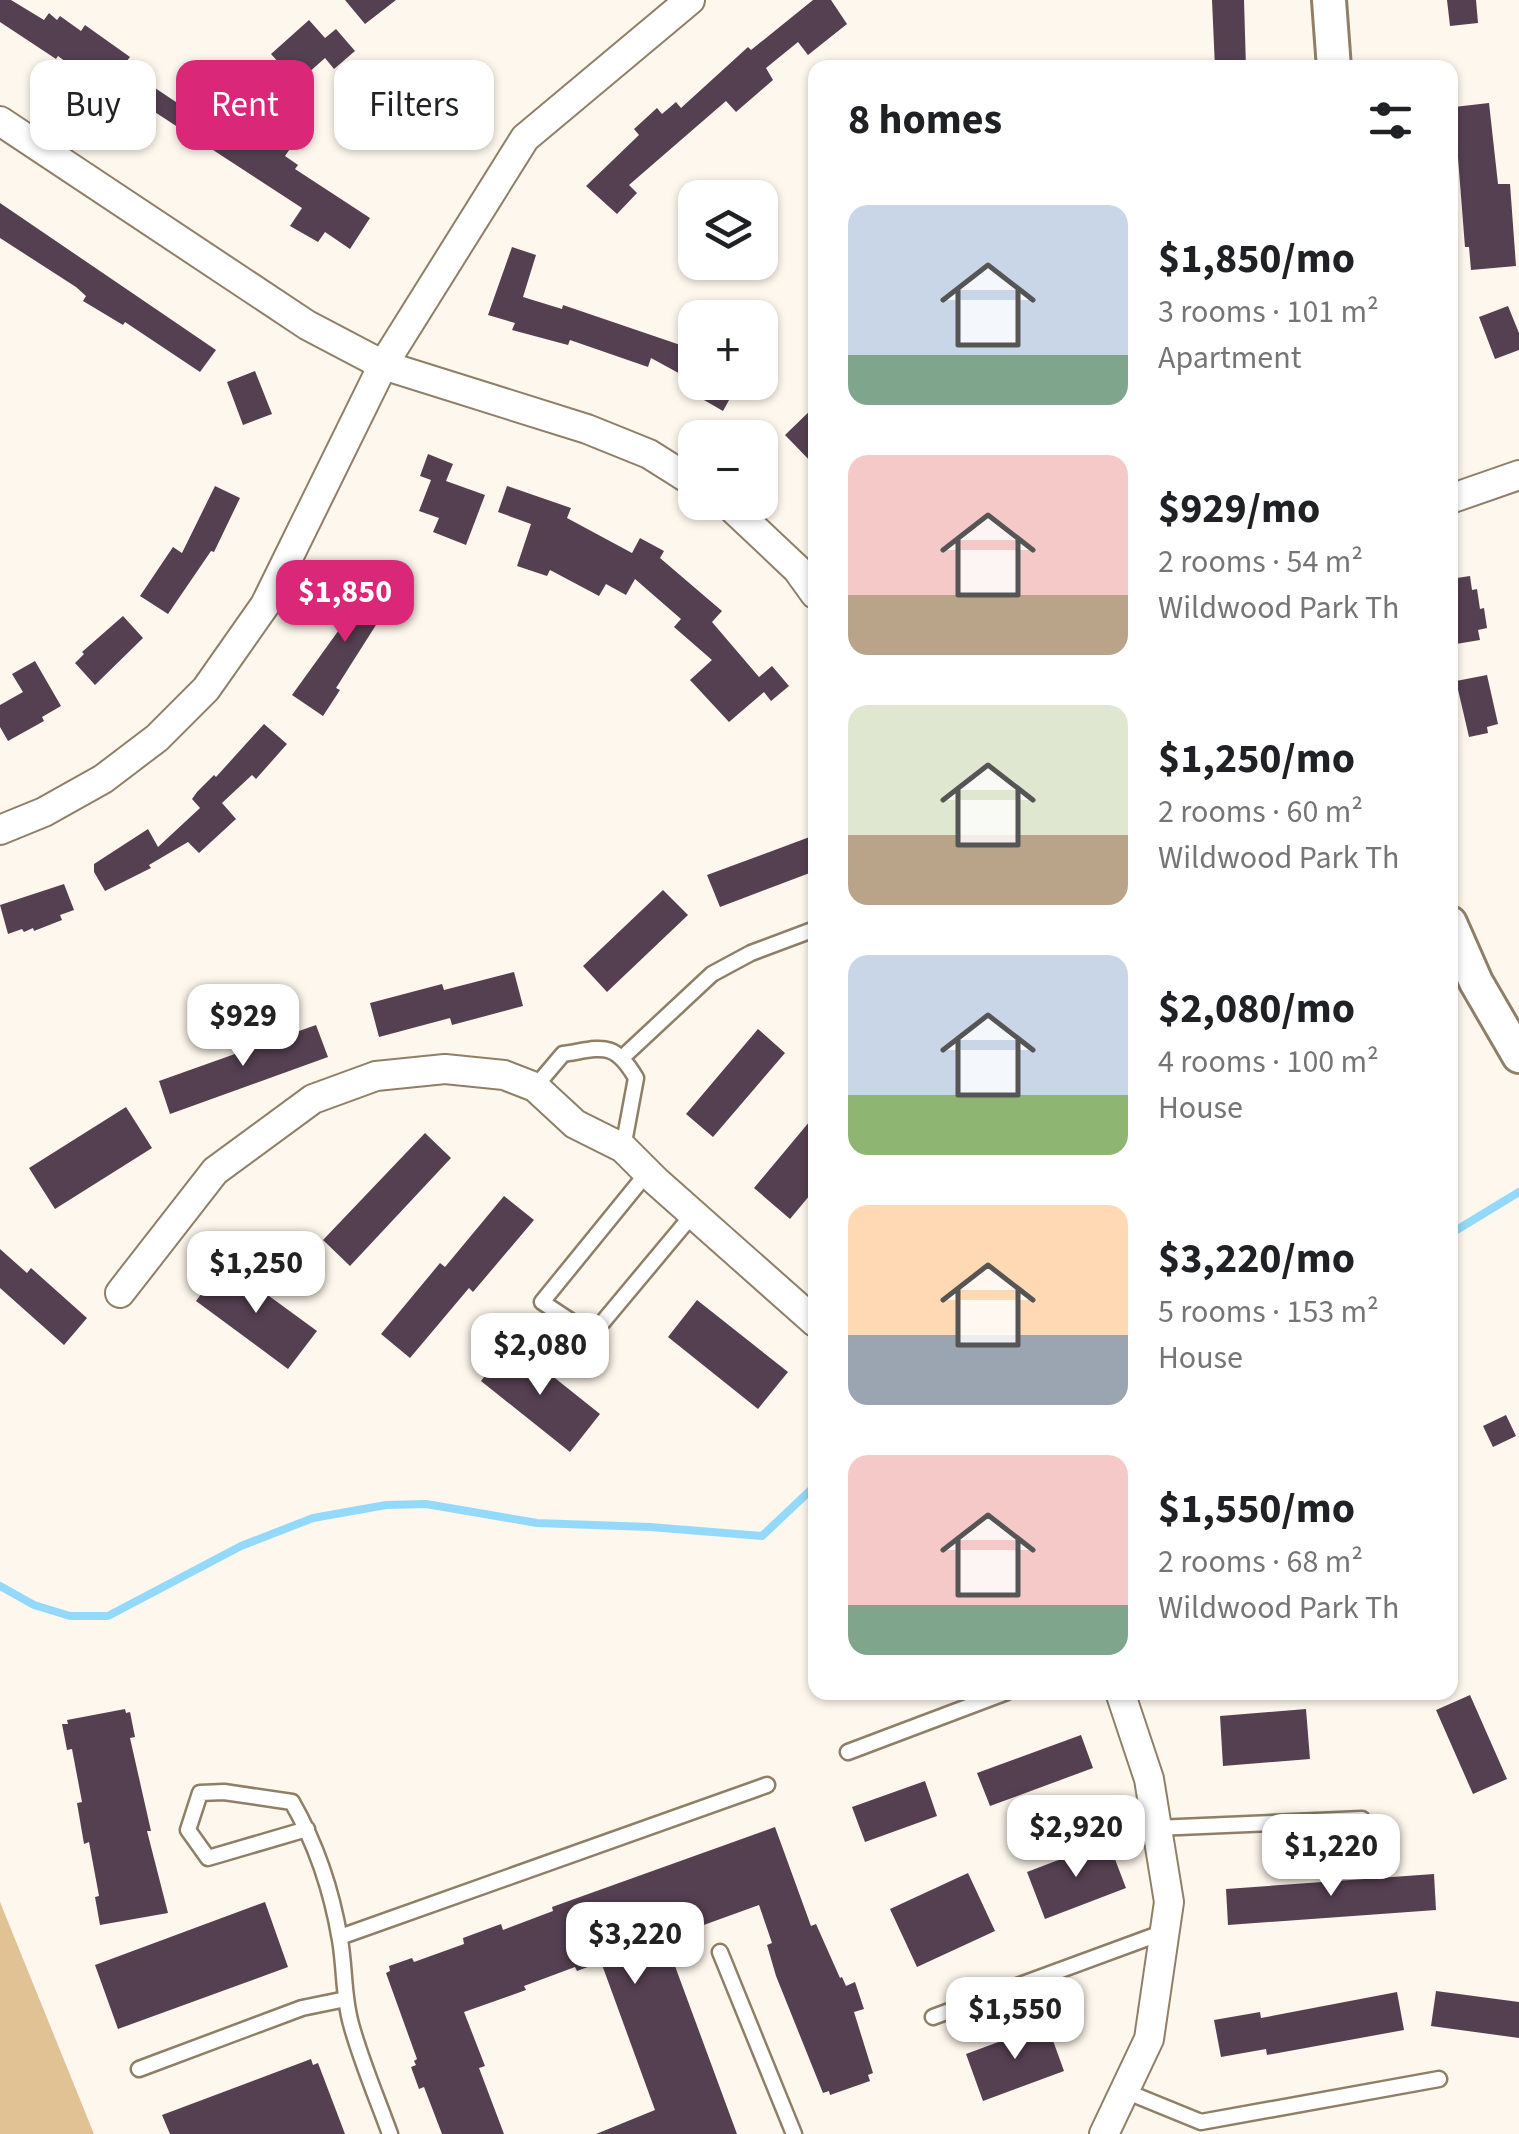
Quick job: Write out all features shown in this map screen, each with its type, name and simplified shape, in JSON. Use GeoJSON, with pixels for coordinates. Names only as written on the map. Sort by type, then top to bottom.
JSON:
{"type":"FeatureCollection","features":[{"type":"Feature","properties":{"kind":"street"},"geometry":{"type":"LineString","coordinates":[[0,830],[44,812],[103,779],[158,738],[206,689],[264,605],[383,365],[525,138],[690,0]]}},
{"type":"Feature","properties":{"kind":"street"},"geometry":{"type":"LineString","coordinates":[[1329,0],[1333,60]]}},
{"type":"Feature","properties":{"kind":"street"},"geometry":{"type":"LineString","coordinates":[[0,121],[307,325],[383,365],[588,429],[648,454],[678,473]]}},
{"type":"Feature","properties":{"kind":"street"},"geometry":{"type":"LineString","coordinates":[[1458,496],[1519,475]]}},
{"type":"Feature","properties":{"kind":"street"},"geometry":{"type":"LineString","coordinates":[[750,520],[806,561]]}},
{"type":"Feature","properties":{"kind":"street"},"geometry":{"type":"LineString","coordinates":[[1458,941],[1476,982],[1519,1056]]}},
{"type":"Feature","properties":{"kind":"street"},"geometry":{"type":"LineString","coordinates":[[120,1292],[216,1172],[313,1099],[376,1076],[444,1069],[504,1075],[536,1086],[575,1124],[623,1148],[808,1313]]}},
{"type":"Feature","properties":{"kind":"street"},"geometry":{"type":"LineString","coordinates":[[1104,2134],[1150,2038],[1169,1902],[1148,1779],[1123,1700]]}},
{"type":"Feature","properties":{"kind":"lane"},"geometry":{"type":"LineString","coordinates":[[624,1056],[712,974],[751,953],[808,932]]}},
{"type":"Feature","properties":{"kind":"lane"},"geometry":{"type":"LineString","coordinates":[[536,1086],[563,1054],[603,1048],[624,1056],[636,1078],[623,1148]]}},
{"type":"Feature","properties":{"kind":"lane"},"geometry":{"type":"LineString","coordinates":[[648,1173],[542,1302],[592,1336],[693,1214]]}},
{"type":"Feature","properties":{"kind":"lane"},"geometry":{"type":"LineString","coordinates":[[848,1752],[986,1700]]}},
{"type":"Feature","properties":{"kind":"lane"},"geometry":{"type":"LineString","coordinates":[[340,1938],[768,1785]]}},
{"type":"Feature","properties":{"kind":"lane"},"geometry":{"type":"LineString","coordinates":[[308,1829],[208,1858],[188,1830],[200,1793],[224,1792],[292,1802],[308,1829],[330,1893],[351,2024],[390,2134]]}},
{"type":"Feature","properties":{"kind":"lane"},"geometry":{"type":"LineString","coordinates":[[1156,1828],[1362,1819]]}},
{"type":"Feature","properties":{"kind":"lane"},"geometry":{"type":"LineString","coordinates":[[933,2017],[1164,1931]]}},
{"type":"Feature","properties":{"kind":"lane"},"geometry":{"type":"LineString","coordinates":[[720,1952],[794,2134]]}},
{"type":"Feature","properties":{"kind":"lane"},"geometry":{"type":"LineString","coordinates":[[139,2069],[302,2008],[346,1999]]}},
{"type":"Feature","properties":{"kind":"lane"},"geometry":{"type":"LineString","coordinates":[[1125,2090],[1198,2128],[1439,2079]]}},
{"type":"Feature","properties":{"kind":"shaded area"},"geometry":{"type":"Polygon","coordinates":[[[0,1902],[94,2134],[0,2134],[0,1902]]]}},
{"type":"Feature","properties":{"kind":"building"},"geometry":{"type":"Polygon","coordinates":[[[0,0],[11,0],[44,20],[49,13],[81,31],[85,25],[130,57],[56,59],[0,22],[0,0]]]}},
{"type":"Feature","properties":{"kind":"building"},"geometry":{"type":"Polygon","coordinates":[[[345,0],[396,0],[365,24],[345,0]]]}},
{"type":"Feature","properties":{"kind":"building"},"geometry":{"type":"Polygon","coordinates":[[[813,0],[831,0],[847,24],[808,55],[798,42],[766,68],[773,80],[736,112],[726,101],[629,185],[637,193],[617,214],[586,186],[639,135],[634,129],[657,108],[662,114],[676,102],[681,108],[748,47],[751,50],[813,0]]]}},
{"type":"Feature","properties":{"kind":"building"},"geometry":{"type":"Polygon","coordinates":[[[1212,0],[1244,0],[1246,60],[1215,60],[1212,0]]]}},
{"type":"Feature","properties":{"kind":"building"},"geometry":{"type":"Polygon","coordinates":[[[1447,0],[1476,0],[1478,23],[1450,26],[1447,0]]]}},
{"type":"Feature","properties":{"kind":"building"},"geometry":{"type":"Polygon","coordinates":[[[309,20],[325,38],[336,29],[355,51],[344,60],[334,60],[334,69],[325,58],[314,68],[314,60],[276,60],[271,54],[309,20]]]}},
{"type":"Feature","properties":{"kind":"building"},"geometry":{"type":"Polygon","coordinates":[[[156,89],[176,102],[176,126],[156,113],[156,89]]]}},
{"type":"Feature","properties":{"kind":"building"},"geometry":{"type":"Polygon","coordinates":[[[1489,103],[1498,184],[1510,184],[1516,266],[1471,270],[1469,247],[1465,247],[1458,107],[1489,103]]]}},
{"type":"Feature","properties":{"kind":"building"},"geometry":{"type":"Polygon","coordinates":[[[213,150],[289,150],[285,156],[298,165],[295,169],[370,218],[350,249],[325,232],[318,242],[290,226],[302,208],[213,150]]]}},
{"type":"Feature","properties":{"kind":"building"},"geometry":{"type":"Polygon","coordinates":[[[0,203],[216,350],[200,372],[125,322],[123,325],[83,301],[86,296],[76,287],[0,238],[0,203]]]}},
{"type":"Feature","properties":{"kind":"building"},"geometry":{"type":"Polygon","coordinates":[[[512,247],[536,255],[523,297],[562,309],[563,305],[678,344],[678,373],[651,358],[648,367],[570,340],[568,345],[512,330],[515,323],[488,315],[512,247]]]}},
{"type":"Feature","properties":{"kind":"building"},"geometry":{"type":"Polygon","coordinates":[[[1508,306],[1519,333],[1519,350],[1495,359],[1479,317],[1508,306]]]}},
{"type":"Feature","properties":{"kind":"building"},"geometry":{"type":"Polygon","coordinates":[[[255,371],[272,414],[243,425],[227,382],[255,371]]]}},
{"type":"Feature","properties":{"kind":"building"},"geometry":{"type":"Polygon","coordinates":[[[704,400],[729,400],[723,411],[704,400]]]}},
{"type":"Feature","properties":{"kind":"building"},"geometry":{"type":"Polygon","coordinates":[[[808,413],[808,459],[785,435],[808,413]]]}},
{"type":"Feature","properties":{"kind":"building"},"geometry":{"type":"Polygon","coordinates":[[[428,454],[453,464],[446,481],[485,495],[466,545],[433,532],[439,518],[419,511],[431,480],[420,476],[428,454]]]}},
{"type":"Feature","properties":{"kind":"building"},"geometry":{"type":"Polygon","coordinates":[[[215,486],[240,498],[214,552],[211,551],[168,614],[140,596],[173,547],[182,553],[215,486]]]}},
{"type":"Feature","properties":{"kind":"building"},"geometry":{"type":"Polygon","coordinates":[[[507,486],[571,508],[567,518],[632,553],[640,538],[664,551],[660,558],[722,611],[712,622],[759,677],[772,666],[789,686],[771,701],[764,692],[729,722],[690,680],[712,660],[674,627],[681,619],[635,579],[626,595],[606,584],[599,596],[550,570],[547,576],[517,566],[531,524],[498,512],[507,486]]]}},
{"type":"Feature","properties":{"kind":"building"},"geometry":{"type":"Polygon","coordinates":[[[373,572],[395,587],[395,595],[336,688],[340,690],[323,716],[292,695],[349,616],[345,613],[373,572]]]}},
{"type":"Feature","properties":{"kind":"building"},"geometry":{"type":"Polygon","coordinates":[[[1470,576],[1480,609],[1484,608],[1487,628],[1478,630],[1480,640],[1458,644],[1458,578],[1470,576]]]}},
{"type":"Feature","properties":{"kind":"building"},"geometry":{"type":"Polygon","coordinates":[[[123,616],[143,638],[95,685],[75,663],[123,616]]]}},
{"type":"Feature","properties":{"kind":"building"},"geometry":{"type":"Polygon","coordinates":[[[35,661],[61,706],[42,717],[44,721],[8,741],[0,727],[0,705],[23,692],[12,674],[35,661]]]}},
{"type":"Feature","properties":{"kind":"building"},"geometry":{"type":"Polygon","coordinates":[[[1487,675],[1498,724],[1487,727],[1488,733],[1469,737],[1458,681],[1487,675]]]}},
{"type":"Feature","properties":{"kind":"building"},"geometry":{"type":"Polygon","coordinates":[[[264,724],[287,744],[256,779],[252,775],[222,803],[236,819],[199,853],[188,842],[149,865],[151,868],[105,891],[94,872],[94,864],[148,829],[158,847],[200,808],[192,799],[197,792],[216,777],[264,724]]]}},
{"type":"Feature","properties":{"kind":"building"},"geometry":{"type":"Polygon","coordinates":[[[808,838],[808,874],[720,907],[707,875],[808,838]]]}},
{"type":"Feature","properties":{"kind":"building"},"geometry":{"type":"Polygon","coordinates":[[[64,884],[74,910],[60,915],[62,920],[34,931],[22,929],[8,934],[0,905],[64,884]]]}},
{"type":"Feature","properties":{"kind":"building"},"geometry":{"type":"Polygon","coordinates":[[[663,890],[688,915],[607,992],[583,966],[663,890]]]}},
{"type":"Feature","properties":{"kind":"building"},"geometry":{"type":"Polygon","coordinates":[[[514,972],[523,1006],[452,1025],[450,1018],[379,1037],[370,1003],[442,984],[444,990],[514,972]]]}},
{"type":"Feature","properties":{"kind":"building"},"geometry":{"type":"Polygon","coordinates":[[[316,1025],[328,1057],[170,1114],[159,1081],[316,1025]]]}},
{"type":"Feature","properties":{"kind":"building"},"geometry":{"type":"Polygon","coordinates":[[[758,1029],[785,1053],[713,1137],[686,1114],[758,1029]]]}},
{"type":"Feature","properties":{"kind":"building"},"geometry":{"type":"Polygon","coordinates":[[[126,1107],[152,1148],[55,1209],[29,1168],[126,1107]]]}},
{"type":"Feature","properties":{"kind":"building"},"geometry":{"type":"Polygon","coordinates":[[[808,1123],[808,1197],[790,1219],[754,1188],[808,1123]]]}},
{"type":"Feature","properties":{"kind":"building"},"geometry":{"type":"Polygon","coordinates":[[[425,1133],[451,1158],[350,1266],[323,1240],[425,1133]]]}},
{"type":"Feature","properties":{"kind":"building"},"geometry":{"type":"Polygon","coordinates":[[[504,1196],[534,1220],[410,1358],[381,1334],[440,1263],[445,1267],[504,1196]]]}},
{"type":"Feature","properties":{"kind":"building"},"geometry":{"type":"Polygon","coordinates":[[[0,1249],[27,1273],[31,1268],[87,1318],[64,1345],[0,1288],[0,1249]]]}},
{"type":"Feature","properties":{"kind":"building"},"geometry":{"type":"Polygon","coordinates":[[[224,1263],[317,1331],[288,1369],[196,1301],[224,1263]]]}},
{"type":"Feature","properties":{"kind":"building"},"geometry":{"type":"Polygon","coordinates":[[[697,1300],[788,1372],[758,1409],[668,1337],[697,1300]]]}},
{"type":"Feature","properties":{"kind":"building"},"geometry":{"type":"Polygon","coordinates":[[[511,1343],[600,1414],[570,1452],[481,1381],[511,1343]]]}},
{"type":"Feature","properties":{"kind":"building"},"geometry":{"type":"Polygon","coordinates":[[[1506,1415],[1516,1436],[1493,1447],[1483,1426],[1506,1415]]]}},
{"type":"Feature","properties":{"kind":"building"},"geometry":{"type":"Polygon","coordinates":[[[1470,1695],[1507,1779],[1473,1794],[1436,1710],[1470,1695]]]}},
{"type":"Feature","properties":{"kind":"building"},"geometry":{"type":"Polygon","coordinates":[[[125,1709],[130,1712],[135,1737],[130,1738],[151,1831],[147,1831],[168,1913],[100,1925],[95,1897],[99,1896],[89,1842],[84,1844],[77,1803],[82,1802],[72,1749],[67,1750],[62,1724],[125,1709]]]}},
{"type":"Feature","properties":{"kind":"building"},"geometry":{"type":"Polygon","coordinates":[[[1306,1709],[1310,1759],[1223,1766],[1220,1716],[1306,1709]]]}},
{"type":"Feature","properties":{"kind":"building"},"geometry":{"type":"Polygon","coordinates":[[[1081,1735],[1093,1768],[990,1806],[977,1773],[1081,1735]]]}},
{"type":"Feature","properties":{"kind":"building"},"geometry":{"type":"Polygon","coordinates":[[[925,1781],[937,1816],[865,1842],[852,1807],[925,1781]]]}},
{"type":"Feature","properties":{"kind":"building"},"geometry":{"type":"Polygon","coordinates":[[[775,1827],[811,1926],[816,1924],[846,1986],[855,1982],[864,2009],[854,2012],[873,2073],[868,2075],[870,2081],[830,2095],[829,2091],[823,2093],[776,1976],[767,1945],[772,1943],[759,1905],[665,1939],[737,2134],[596,2134],[655,2110],[601,1962],[577,1971],[575,1967],[464,2012],[485,2066],[479,2068],[504,2134],[442,2134],[424,2087],[419,2089],[411,2067],[417,2059],[386,1973],[389,1966],[412,1958],[414,1962],[464,1944],[463,1938],[501,1924],[503,1930],[553,1911],[552,1907],[775,1827]]]}},
{"type":"Feature","properties":{"kind":"building"},"geometry":{"type":"Polygon","coordinates":[[[1108,1841],[1126,1888],[1045,1919],[1027,1872],[1108,1841]]]}},
{"type":"Feature","properties":{"kind":"building"},"geometry":{"type":"Polygon","coordinates":[[[968,1873],[995,1931],[917,1967],[890,1909],[968,1873]]]}},
{"type":"Feature","properties":{"kind":"building"},"geometry":{"type":"Polygon","coordinates":[[[1434,1874],[1436,1910],[1228,1925],[1226,1889],[1434,1874]]]}},
{"type":"Feature","properties":{"kind":"building"},"geometry":{"type":"Polygon","coordinates":[[[265,1902],[288,1967],[118,2029],[95,1965],[265,1902]]]}},
{"type":"Feature","properties":{"kind":"building"},"geometry":{"type":"Polygon","coordinates":[[[1436,1991],[1519,2002],[1519,2038],[1431,2026],[1436,1991]]]}},
{"type":"Feature","properties":{"kind":"building"},"geometry":{"type":"Polygon","coordinates":[[[1397,1992],[1404,2030],[1267,2055],[1266,2049],[1221,2057],[1214,2020],[1260,2012],[1261,2018],[1397,1992]]]}},
{"type":"Feature","properties":{"kind":"building"},"geometry":{"type":"Polygon","coordinates":[[[1047,2024],[1064,2071],[983,2101],[966,2054],[1047,2024]]]}},
{"type":"Feature","properties":{"kind":"building"},"geometry":{"type":"Polygon","coordinates":[[[311,2059],[313,2065],[318,2063],[345,2134],[170,2134],[162,2115],[311,2059]]]}},
{"type":"Feature","properties":{"kind":"waterway"},"geometry":{"type":"LineString","coordinates":[[1458,1229],[1519,1192]]}},
{"type":"Feature","properties":{"kind":"waterway"},"geometry":{"type":"LineString","coordinates":[[0,1586],[34,1605],[70,1616],[108,1616],[241,1546],[313,1518],[386,1505],[426,1504],[537,1523],[762,1536],[808,1493]]}}]}
